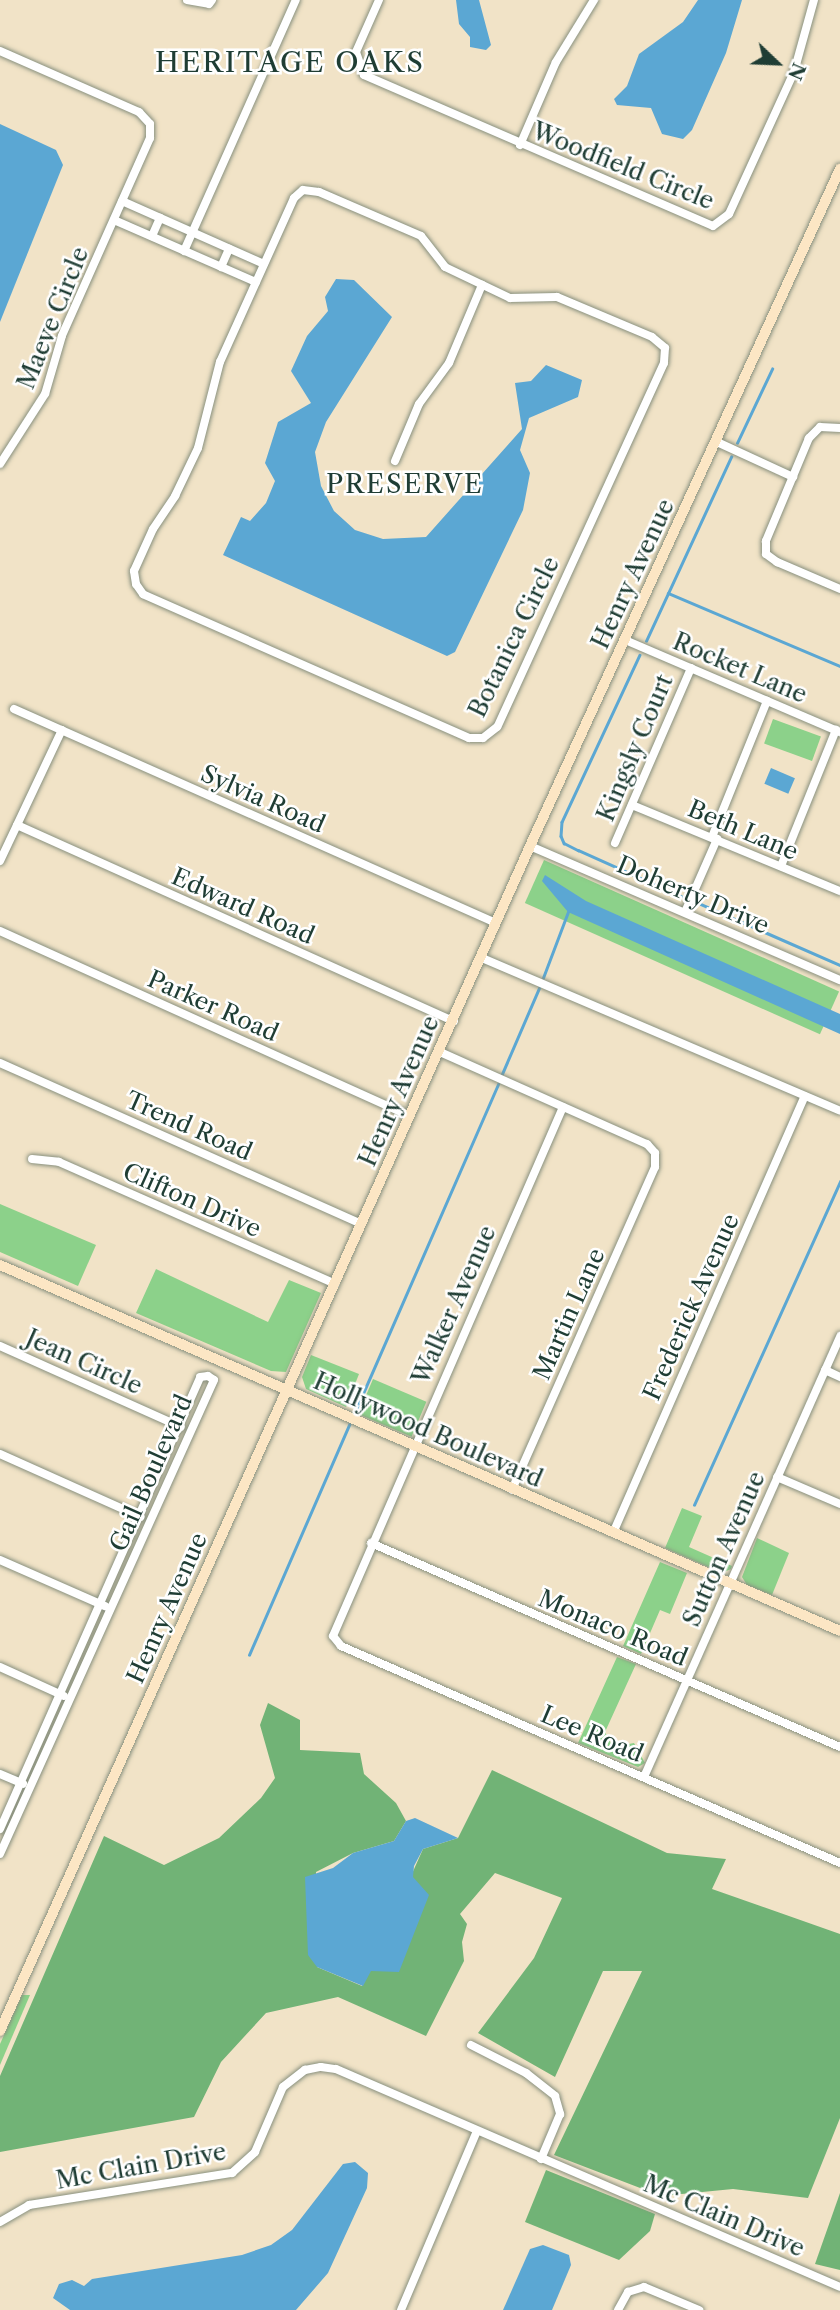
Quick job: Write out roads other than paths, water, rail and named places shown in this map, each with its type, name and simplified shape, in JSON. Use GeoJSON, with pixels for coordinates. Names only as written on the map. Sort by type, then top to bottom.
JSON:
{"type":"FeatureCollection","features":[{"type":"Feature","properties":{"kind":"street"},"geometry":{"type":"LineString","coordinates":[[187,0],[212,0]]}},
{"type":"Feature","properties":{"kind":"street"},"geometry":{"type":"LineString","coordinates":[[184,251],[296,0]]}},
{"type":"Feature","properties":{"kind":"street","name":"Woodfield Circle"},"geometry":{"type":"LineString","coordinates":[[379,0],[356,52],[360,72],[706,225],[718,224],[729,214],[794,72],[814,0]]}},
{"type":"Feature","properties":{"kind":"street"},"geometry":{"type":"LineString","coordinates":[[520,145],[556,62],[594,0]]}},
{"type":"Feature","properties":{"kind":"street","name":"Maeve Circle"},"geometry":{"type":"LineString","coordinates":[[0,51],[139,112],[150,124],[150,138],[62,335],[45,394],[0,464]]}},
{"type":"Feature","properties":{"kind":"street","name":"Henry Avenue"},"geometry":{"type":"LineString","coordinates":[[0,2031],[530,846],[840,169]]}},
{"type":"Feature","properties":{"kind":"street","name":"Botanica Circle"},"geometry":{"type":"LineString","coordinates":[[303,190],[319,192],[421,236],[444,267],[510,298],[557,297],[652,337],[665,348],[664,363],[497,727],[483,738],[469,738],[143,594],[136,584],[134,571],[153,528],[175,496],[198,448],[220,362],[264,264],[294,198],[303,190]]}},
{"type":"Feature","properties":{"kind":"street"},"geometry":{"type":"LineString","coordinates":[[122,201],[264,264]]}},
{"type":"Feature","properties":{"kind":"street"},"geometry":{"type":"LineString","coordinates":[[152,236],[160,218]]}},
{"type":"Feature","properties":{"kind":"street"},"geometry":{"type":"LineString","coordinates":[[114,220],[256,282]]}},
{"type":"Feature","properties":{"kind":"street"},"geometry":{"type":"LineString","coordinates":[[221,267],[229,249]]}},
{"type":"Feature","properties":{"kind":"street"},"geometry":{"type":"LineString","coordinates":[[395,461],[419,404],[449,363],[482,285]]}},
{"type":"Feature","properties":{"kind":"street"},"geometry":{"type":"LineString","coordinates":[[840,428],[820,427],[809,438],[766,541],[766,554],[840,589]]}},
{"type":"Feature","properties":{"kind":"street"},"geometry":{"type":"LineString","coordinates":[[717,442],[793,477]]}},
{"type":"Feature","properties":{"kind":"street","name":"Rocket Lane"},"geometry":{"type":"LineString","coordinates":[[625,640],[838,731]]}},
{"type":"Feature","properties":{"kind":"street","name":"Kingsly Court"},"geometry":{"type":"LineString","coordinates":[[615,844],[691,668]]}},
{"type":"Feature","properties":{"kind":"street"},"geometry":{"type":"LineString","coordinates":[[685,912],[767,701]]}},
{"type":"Feature","properties":{"kind":"street","name":"Sylvia Road"},"geometry":{"type":"LineString","coordinates":[[14,709],[496,923]]}},
{"type":"Feature","properties":{"kind":"street"},"geometry":{"type":"LineString","coordinates":[[0,861],[62,730]]}},
{"type":"Feature","properties":{"kind":"street"},"geometry":{"type":"LineString","coordinates":[[781,866],[838,731]]}},
{"type":"Feature","properties":{"kind":"street","name":"Beth Lane"},"geometry":{"type":"LineString","coordinates":[[632,804],[840,891]]}},
{"type":"Feature","properties":{"kind":"street","name":"Edward Road"},"geometry":{"type":"LineString","coordinates":[[17,825],[454,1021]]}},
{"type":"Feature","properties":{"kind":"street","name":"Doherty Drive"},"geometry":{"type":"LineString","coordinates":[[530,846],[840,980]]}},
{"type":"Feature","properties":{"kind":"street","name":"Parker Road"},"geometry":{"type":"LineString","coordinates":[[0,931],[410,1116]]}},
{"type":"Feature","properties":{"kind":"street"},"geometry":{"type":"LineString","coordinates":[[482,958],[840,1111]]}},
{"type":"Feature","properties":{"kind":"street"},"geometry":{"type":"LineString","coordinates":[[440,1052],[563,1107]]}},
{"type":"Feature","properties":{"kind":"street","name":"Trend Road"},"geometry":{"type":"LineString","coordinates":[[0,1063],[362,1224]]}},
{"type":"Feature","properties":{"kind":"street","name":"Frederick Avenue"},"geometry":{"type":"LineString","coordinates":[[612,1533],[805,1096]]}},
{"type":"Feature","properties":{"kind":"street","name":"Martin Lane"},"geometry":{"type":"LineString","coordinates":[[512,1490],[656,1167],[654,1153],[647,1144],[563,1107]]}},
{"type":"Feature","properties":{"kind":"street","name":"Walker Avenue"},"geometry":{"type":"LineString","coordinates":[[333,1636],[412,1445],[563,1107]]}},
{"type":"Feature","properties":{"kind":"street","name":"Clifton Drive"},"geometry":{"type":"LineString","coordinates":[[32,1159],[58,1162],[335,1284]]}},
{"type":"Feature","properties":{"kind":"street","name":"Hollywood Boulevard"},"geometry":{"type":"LineString","coordinates":[[0,1265],[840,1632]]}},
{"type":"Feature","properties":{"kind":"street","name":"Sutton Avenue"},"geometry":{"type":"LineString","coordinates":[[644,1777],[840,1336]]}},
{"type":"Feature","properties":{"kind":"street","name":"Jean Circle"},"geometry":{"type":"LineString","coordinates":[[0,1346],[190,1431]]}},
{"type":"Feature","properties":{"kind":"street"},"geometry":{"type":"LineString","coordinates":[[825,1370],[840,1377]]}},
{"type":"Feature","properties":{"kind":"street","name":"Gail Boulevard"},"geometry":{"type":"LineString","coordinates":[[0,1829],[200,1377],[208,1376],[214,1380],[0,1854]]}},
{"type":"Feature","properties":{"kind":"street"},"geometry":{"type":"LineString","coordinates":[[0,1454],[149,1521]]}},
{"type":"Feature","properties":{"kind":"street"},"geometry":{"type":"LineString","coordinates":[[777,1477],[840,1504]]}},
{"type":"Feature","properties":{"kind":"street","name":"Monaco Road"},"geometry":{"type":"LineString","coordinates":[[371,1544],[840,1747]]}},
{"type":"Feature","properties":{"kind":"street"},"geometry":{"type":"LineString","coordinates":[[0,1560],[111,1609]]}},
{"type":"Feature","properties":{"kind":"street","name":"Lee Road"},"geometry":{"type":"LineString","coordinates":[[333,1636],[341,1646],[840,1863]]}},
{"type":"Feature","properties":{"kind":"street"},"geometry":{"type":"LineString","coordinates":[[0,1667],[72,1699]]}},
{"type":"Feature","properties":{"kind":"street"},"geometry":{"type":"LineString","coordinates":[[0,1774],[31,1788]]}},
{"type":"Feature","properties":{"kind":"street"},"geometry":{"type":"LineString","coordinates":[[471,2045],[526,2073],[555,2096],[560,2114],[541,2159]]}},
{"type":"Feature","properties":{"kind":"street","name":"Mc Clain Drive"},"geometry":{"type":"LineString","coordinates":[[0,2222],[29,2205],[232,2173],[255,2152],[283,2087],[305,2070],[336,2069],[840,2287]]}},
{"type":"Feature","properties":{"kind":"street"},"geometry":{"type":"LineString","coordinates":[[401,2310],[477,2131]]}},
{"type":"Feature","properties":{"kind":"street"},"geometry":{"type":"LineString","coordinates":[[618,2310],[628,2292],[644,2287],[699,2310]]}},
{"type":"Feature","properties":{"kind":"water"},"geometry":{"type":"Polygon","coordinates":[[[456,0],[479,0],[491,45],[486,50],[470,47],[470,37],[459,24],[456,0]]]}},
{"type":"Feature","properties":{"kind":"water"},"geometry":{"type":"Polygon","coordinates":[[[698,0],[742,0],[726,53],[692,130],[683,139],[662,134],[651,108],[617,105],[614,99],[627,86],[639,54],[683,22],[698,0]]]}},
{"type":"Feature","properties":{"kind":"water"},"geometry":{"type":"Polygon","coordinates":[[[0,124],[56,150],[63,165],[0,322],[0,124]]]}},
{"type":"Feature","properties":{"kind":"water"},"geometry":{"type":"Polygon","coordinates":[[[336,279],[354,280],[392,317],[326,422],[315,452],[321,486],[334,511],[355,530],[383,539],[426,537],[522,429],[515,383],[531,381],[546,365],[582,380],[578,397],[529,418],[520,450],[530,473],[523,510],[455,652],[447,656],[223,555],[241,517],[250,521],[266,503],[275,481],[265,463],[278,422],[311,403],[291,371],[307,336],[328,311],[325,297],[336,279]]]}},
{"type":"Feature","properties":{"kind":"water"},"geometry":{"type":"Polygon","coordinates":[[[771,768],[795,778],[788,794],[764,784],[771,768]]]}},
{"type":"Feature","properties":{"kind":"water"},"geometry":{"type":"Polygon","coordinates":[[[545,875],[586,901],[840,1014],[840,1034],[568,912],[542,881],[545,875]]]}},
{"type":"Feature","properties":{"kind":"water"},"geometry":{"type":"Polygon","coordinates":[[[415,1818],[458,1838],[423,1849],[414,1866],[413,1877],[429,1895],[399,1972],[371,1971],[363,1986],[317,1967],[308,1955],[305,1877],[333,1868],[353,1853],[394,1841],[406,1821],[415,1818]]]}},
{"type":"Feature","properties":{"kind":"water"},"geometry":{"type":"Polygon","coordinates":[[[355,2162],[368,2173],[367,2188],[328,2273],[296,2310],[70,2310],[53,2298],[59,2284],[72,2280],[84,2286],[92,2279],[242,2255],[271,2245],[292,2230],[343,2164],[355,2162]]]}},
{"type":"Feature","properties":{"kind":"water"},"geometry":{"type":"Polygon","coordinates":[[[543,2245],[569,2255],[571,2265],[552,2310],[503,2310],[530,2249],[543,2245]]]}},
{"type":"Feature","properties":{"kind":"waterway"},"geometry":{"type":"LineString","coordinates":[[737,443],[772,369]]}},
{"type":"Feature","properties":{"kind":"waterway"},"geometry":{"type":"LineString","coordinates":[[646,641],[731,457]]}},
{"type":"Feature","properties":{"kind":"waterway"},"geometry":{"type":"LineString","coordinates":[[668,593],[840,666]]}},
{"type":"Feature","properties":{"kind":"waterway"},"geometry":{"type":"LineString","coordinates":[[640,655],[562,822],[561,836],[564,843],[681,896]]}},
{"type":"Feature","properties":{"kind":"waterway"},"geometry":{"type":"LineString","coordinates":[[696,902],[840,965]]}},
{"type":"Feature","properties":{"kind":"waterway"},"geometry":{"type":"LineString","coordinates":[[543,978],[568,912]]}},
{"type":"Feature","properties":{"kind":"waterway"},"geometry":{"type":"LineString","coordinates":[[502,1074],[539,988]]}},
{"type":"Feature","properties":{"kind":"waterway"},"geometry":{"type":"LineString","coordinates":[[354,1414],[498,1084]]}},
{"type":"Feature","properties":{"kind":"waterway"},"geometry":{"type":"LineString","coordinates":[[694,1505],[840,1181]]}},
{"type":"Feature","properties":{"kind":"waterway"},"geometry":{"type":"LineString","coordinates":[[249,1655],[351,1420]]}},
{"type":"Feature","properties":{"kind":"district","name":"HERITAGE OAKS"},"geometry":{"type":"Point","coordinates":[290,62]}},
{"type":"Feature","properties":{"kind":"district","name":"PRESERVE"},"geometry":{"type":"Point","coordinates":[405,485]}}]}
